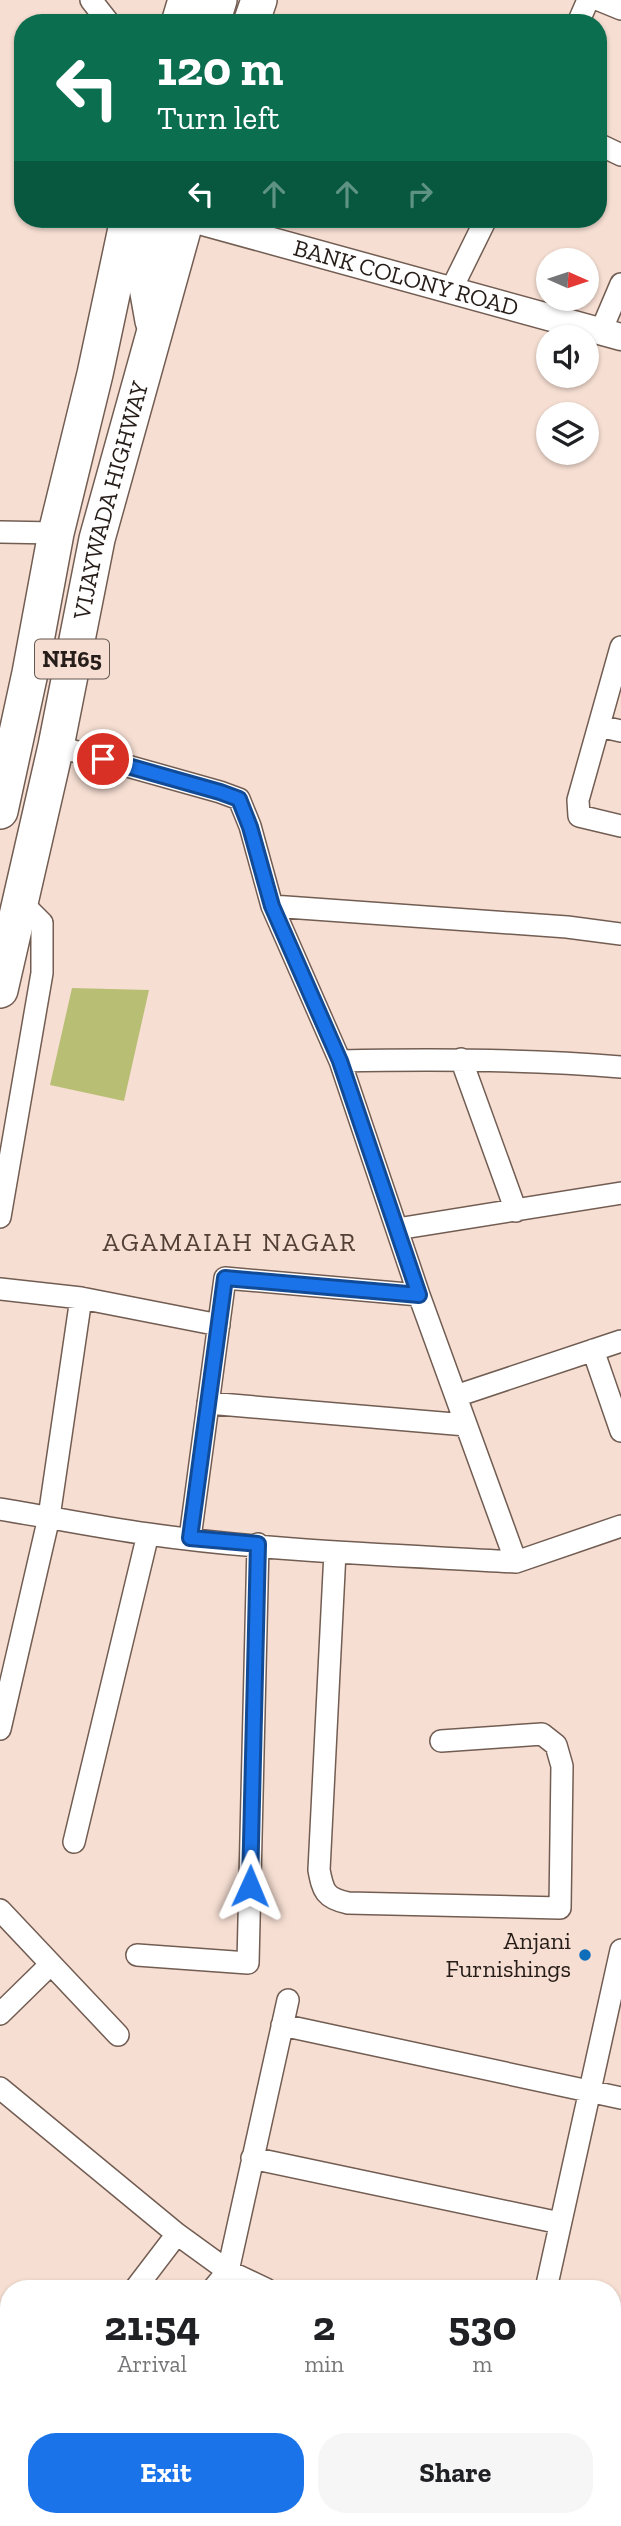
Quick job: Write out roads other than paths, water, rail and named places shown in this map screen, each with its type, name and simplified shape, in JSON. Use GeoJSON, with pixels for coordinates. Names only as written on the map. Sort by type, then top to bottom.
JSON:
{"type":"FeatureCollection","features":[{"type":"Feature","properties":{"kind":"highway","name":"VIJAYWADA HIGHWAY"},"geometry":{"type":"LineString","coordinates":[[0,811],[30,673],[56,533],[95,374],[126,228]]}},
{"type":"Feature","properties":{"kind":"highway"},"geometry":{"type":"LineString","coordinates":[[154,228],[145,276],[155,331]]}},
{"type":"Feature","properties":{"kind":"highway","name":"VIJAYWADA HIGHWAY"},"geometry":{"type":"LineString","coordinates":[[0,990],[56,746],[97,539],[184,228]]}},
{"type":"Feature","properties":{"kind":"highway"},"geometry":{"type":"LineString","coordinates":[[30,673],[68,680]]}},
{"type":"Feature","properties":{"kind":"street"},"geometry":{"type":"LineString","coordinates":[[91,0],[102,14]]}},
{"type":"Feature","properties":{"kind":"street"},"geometry":{"type":"LineString","coordinates":[[599,0],[621,9]]}},
{"type":"Feature","properties":{"kind":"street","name":"BANK COLONY ROAD"},"geometry":{"type":"LineString","coordinates":[[225,228],[611,334]]}},
{"type":"Feature","properties":{"kind":"street"},"geometry":{"type":"LineString","coordinates":[[451,290],[482,228]]}},
{"type":"Feature","properties":{"kind":"street"},"geometry":{"type":"LineString","coordinates":[[611,334],[621,284]]}},
{"type":"Feature","properties":{"kind":"street"},"geometry":{"type":"LineString","coordinates":[[0,532],[56,533]]}},
{"type":"Feature","properties":{"kind":"street"},"geometry":{"type":"LineString","coordinates":[[621,647],[578,800],[579,816],[621,825]]}},
{"type":"Feature","properties":{"kind":"street"},"geometry":{"type":"LineString","coordinates":[[599,726],[621,732]]}},
{"type":"Feature","properties":{"kind":"street"},"geometry":{"type":"LineString","coordinates":[[56,746],[239,799],[250,827],[272,906],[340,1061],[419,1295],[516,1562]]}},
{"type":"Feature","properties":{"kind":"street"},"geometry":{"type":"LineString","coordinates":[[0,1217],[42,973],[42,923],[20,901]]}},
{"type":"Feature","properties":{"kind":"street"},"geometry":{"type":"LineString","coordinates":[[272,906],[567,927],[621,934]]}},
{"type":"Feature","properties":{"kind":"street"},"geometry":{"type":"LineString","coordinates":[[340,1061],[461,1059],[621,1067]]}},
{"type":"Feature","properties":{"kind":"street"},"geometry":{"type":"LineString","coordinates":[[461,1059],[516,1212]]}},
{"type":"Feature","properties":{"kind":"street"},"geometry":{"type":"LineString","coordinates":[[397,1229],[621,1194]]}},
{"type":"Feature","properties":{"kind":"street"},"geometry":{"type":"LineString","coordinates":[[190,1538],[225,1278],[419,1295]]}},
{"type":"Feature","properties":{"kind":"street"},"geometry":{"type":"LineString","coordinates":[[0,1289],[81,1298],[219,1325]]}},
{"type":"Feature","properties":{"kind":"street"},"geometry":{"type":"LineString","coordinates":[[0,1729],[49,1517],[81,1298]]}},
{"type":"Feature","properties":{"kind":"street"},"geometry":{"type":"LineString","coordinates":[[456,1396],[621,1341]]}},
{"type":"Feature","properties":{"kind":"street"},"geometry":{"type":"LineString","coordinates":[[593,1350],[621,1430]]}},
{"type":"Feature","properties":{"kind":"street"},"geometry":{"type":"LineString","coordinates":[[208,1403],[466,1425]]}},
{"type":"Feature","properties":{"kind":"street"},"geometry":{"type":"LineString","coordinates":[[0,1508],[148,1534],[335,1552],[516,1562],[621,1526]]}},
{"type":"Feature","properties":{"kind":"street"},"geometry":{"type":"LineString","coordinates":[[74,1842],[148,1534]]}},
{"type":"Feature","properties":{"kind":"street"},"geometry":{"type":"LineString","coordinates":[[137,1955],[248,1963],[258,1544]]}},
{"type":"Feature","properties":{"kind":"street"},"geometry":{"type":"LineString","coordinates":[[335,1552],[319,1870],[323,1890],[334,1900],[348,1903],[560,1908],[562,1766],[556,1745],[542,1734],[441,1741]]}},
{"type":"Feature","properties":{"kind":"street"},"geometry":{"type":"LineString","coordinates":[[0,1910],[118,2035]]}},
{"type":"Feature","properties":{"kind":"street"},"geometry":{"type":"LineString","coordinates":[[548,2280],[620,1961]]}},
{"type":"Feature","properties":{"kind":"street"},"geometry":{"type":"LineString","coordinates":[[0,2014],[51,1964]]}},
{"type":"Feature","properties":{"kind":"street"},"geometry":{"type":"LineString","coordinates":[[221,2280],[228,2272],[288,2000]]}},
{"type":"Feature","properties":{"kind":"street"},"geometry":{"type":"LineString","coordinates":[[282,2025],[621,2098]]}},
{"type":"Feature","properties":{"kind":"street"},"geometry":{"type":"LineString","coordinates":[[0,2088],[177,2234],[228,2272],[246,2280]]}},
{"type":"Feature","properties":{"kind":"street"},"geometry":{"type":"LineString","coordinates":[[251,2158],[560,2223]]}},
{"type":"Feature","properties":{"kind":"street"},"geometry":{"type":"LineString","coordinates":[[142,2280],[177,2234]]}},
{"type":"Feature","properties":{"kind":"place","name":"Anjani Furnishings"},"geometry":{"type":"Point","coordinates":[585,1955]}},
{"type":"Feature","properties":{"kind":"district","name":"AGAMAIAH NAGAR"},"geometry":{"type":"Point","coordinates":[230,1242]}}]}
